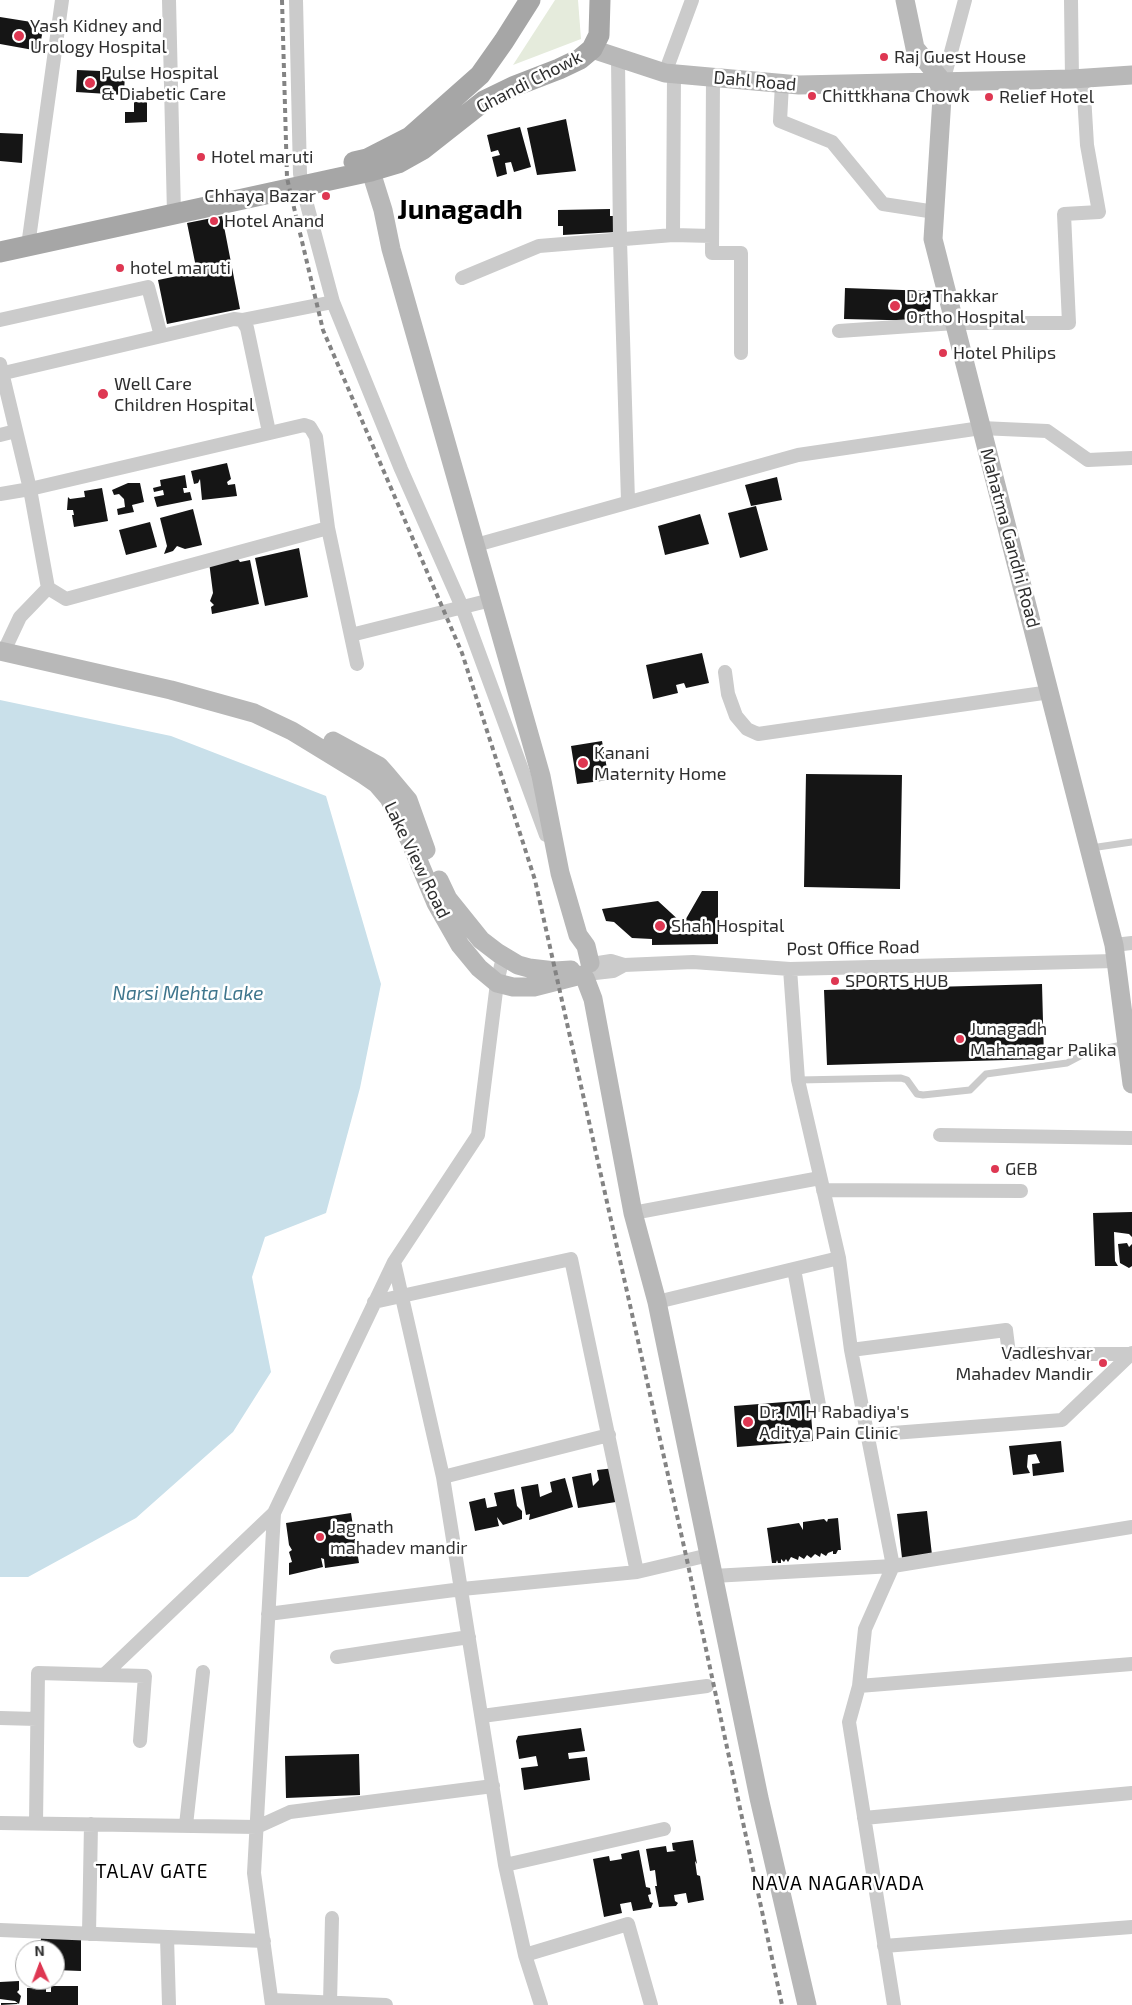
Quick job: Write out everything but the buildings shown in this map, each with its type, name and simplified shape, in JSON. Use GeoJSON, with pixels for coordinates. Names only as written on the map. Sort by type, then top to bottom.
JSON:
{"type":"FeatureCollection","features":[{"type":"Feature","properties":{"kind":"main road","name":"Ghandi Chowk"},"geometry":{"type":"LineString","coordinates":[[369,165],[410,137],[480,75],[530,0]]}},
{"type":"Feature","properties":{"kind":"main road","name":"Ghandi Chowk"},"geometry":{"type":"LineString","coordinates":[[369,165],[398,163],[423,149],[484,101],[580,59],[592,49],[599,35],[600,0]]}},
{"type":"Feature","properties":{"kind":"main road"},"geometry":{"type":"LineString","coordinates":[[905,0],[915,48],[943,82]]}},
{"type":"Feature","properties":{"kind":"main road","name":"Dahl Road"},"geometry":{"type":"LineString","coordinates":[[592,49],[669,74],[799,85],[1132,75]]}},
{"type":"Feature","properties":{"kind":"main road"},"geometry":{"type":"LineString","coordinates":[[489,62],[515,86]]}},
{"type":"Feature","properties":{"kind":"main road","name":"Mahatma Gandhi Road"},"geometry":{"type":"LineString","coordinates":[[943,82],[933,239],[1090,848],[1121,950],[1126,1044],[1132,1084]]}},
{"type":"Feature","properties":{"kind":"main road"},"geometry":{"type":"LineString","coordinates":[[0,252],[29,241],[369,165],[383,210],[391,249],[541,776],[560,873],[578,935],[578,948],[593,999],[633,1214],[657,1302],[759,1798],[807,2005]]}},
{"type":"Feature","properties":{"kind":"main road"},"geometry":{"type":"LineString","coordinates":[[0,242],[29,241]]}},
{"type":"Feature","properties":{"kind":"main road","name":"Lake View Road"},"geometry":{"type":"LineString","coordinates":[[3,645],[256,700],[379,766],[408,800],[425,849],[448,899],[482,940],[503,957]]}},
{"type":"Feature","properties":{"kind":"main road","name":"Lake View Road"},"geometry":{"type":"LineString","coordinates":[[3,645],[254,712],[292,731],[364,774],[377,784],[389,798],[410,841],[436,904],[460,945],[479,968],[497,983]]}},
{"type":"Feature","properties":{"kind":"main road"},"geometry":{"type":"LineString","coordinates":[[503,957],[518,965],[535,969],[585,971]]}},
{"type":"Feature","properties":{"kind":"main road"},"geometry":{"type":"LineString","coordinates":[[497,983],[513,987],[534,987],[585,971]]}},
{"type":"Feature","properties":{"kind":"street"},"geometry":{"type":"LineString","coordinates":[[29,241],[62,0]]}},
{"type":"Feature","properties":{"kind":"street"},"geometry":{"type":"LineString","coordinates":[[169,0],[174,209]]}},
{"type":"Feature","properties":{"kind":"street"},"geometry":{"type":"LineString","coordinates":[[296,0],[301,180],[333,302],[401,469],[462,607],[560,873]]}},
{"type":"Feature","properties":{"kind":"street"},"geometry":{"type":"LineString","coordinates":[[673,235],[669,74],[692,0]]}},
{"type":"Feature","properties":{"kind":"street"},"geometry":{"type":"LineString","coordinates":[[943,82],[965,0]]}},
{"type":"Feature","properties":{"kind":"street"},"geometry":{"type":"LineString","coordinates":[[839,332],[955,323],[1070,323],[1064,214],[1099,212],[1078,78],[1071,0]]}},
{"type":"Feature","properties":{"kind":"street"},"geometry":{"type":"LineString","coordinates":[[618,58],[620,240],[628,501]]}},
{"type":"Feature","properties":{"kind":"street"},"geometry":{"type":"LineString","coordinates":[[713,78],[712,253],[741,253],[740,353]]}},
{"type":"Feature","properties":{"kind":"street"},"geometry":{"type":"LineString","coordinates":[[782,84],[780,120],[832,142],[883,204],[935,212]]}},
{"type":"Feature","properties":{"kind":"street"},"geometry":{"type":"LineString","coordinates":[[462,278],[540,246],[673,235],[712,236]]}},
{"type":"Feature","properties":{"kind":"street"},"geometry":{"type":"LineString","coordinates":[[0,320],[148,287],[161,336]]}},
{"type":"Feature","properties":{"kind":"street"},"geometry":{"type":"LineString","coordinates":[[328,528],[66,599],[48,588],[30,489],[1,371],[234,319],[242,320],[333,302]]}},
{"type":"Feature","properties":{"kind":"street"},"geometry":{"type":"LineString","coordinates":[[242,320],[247,328],[269,432]]}},
{"type":"Feature","properties":{"kind":"street"},"geometry":{"type":"LineString","coordinates":[[0,494],[30,489],[269,432],[304,425],[310,427],[316,437],[328,528],[356,664]]}},
{"type":"Feature","properties":{"kind":"street"},"geometry":{"type":"LineString","coordinates":[[476,545],[798,455],[981,428],[1047,431],[1088,460],[1132,458]]}},
{"type":"Feature","properties":{"kind":"street"},"geometry":{"type":"LineString","coordinates":[[0,435],[16,431]]}},
{"type":"Feature","properties":{"kind":"street"},"geometry":{"type":"LineString","coordinates":[[3,645],[20,617],[48,588]]}},
{"type":"Feature","properties":{"kind":"street"},"geometry":{"type":"LineString","coordinates":[[350,635],[491,600]]}},
{"type":"Feature","properties":{"kind":"street"},"geometry":{"type":"LineString","coordinates":[[725,672],[728,694],[736,716],[747,729],[758,734],[1050,692]]}},
{"type":"Feature","properties":{"kind":"street","name":"Post Office Road"},"geometry":{"type":"LineString","coordinates":[[585,971],[613,971],[624,965],[693,962],[790,969],[1121,950]]}},
{"type":"Feature","properties":{"kind":"street"},"geometry":{"type":"LineString","coordinates":[[106,1673],[274,1512],[394,1262],[478,1135],[497,983],[503,957]]}},
{"type":"Feature","properties":{"kind":"street"},"geometry":{"type":"LineString","coordinates":[[790,969],[798,1080],[839,1258],[851,1350],[893,1566],[865,1629],[859,1686],[849,1722],[894,2005]]}},
{"type":"Feature","properties":{"kind":"street"},"geometry":{"type":"LineString","coordinates":[[940,1135],[1132,1138]]}},
{"type":"Feature","properties":{"kind":"street"},"geometry":{"type":"LineString","coordinates":[[633,1214],[822,1184],[1022,1191]]}},
{"type":"Feature","properties":{"kind":"street"},"geometry":{"type":"LineString","coordinates":[[657,1302],[839,1258]]}},
{"type":"Feature","properties":{"kind":"street"},"geometry":{"type":"LineString","coordinates":[[374,1302],[571,1259],[638,1572]]}},
{"type":"Feature","properties":{"kind":"street"},"geometry":{"type":"LineString","coordinates":[[394,1262],[400,1296],[443,1477],[505,1865],[525,1955],[541,2005]]}},
{"type":"Feature","properties":{"kind":"street"},"geometry":{"type":"LineString","coordinates":[[794,1269],[819,1405]]}},
{"type":"Feature","properties":{"kind":"street"},"geometry":{"type":"LineString","coordinates":[[851,1350],[1006,1330],[1009,1354],[1132,1354]]}},
{"type":"Feature","properties":{"kind":"street"},"geometry":{"type":"LineString","coordinates":[[867,1436],[1062,1420],[1132,1354]]}},
{"type":"Feature","properties":{"kind":"street"},"geometry":{"type":"LineString","coordinates":[[443,1477],[609,1436]]}},
{"type":"Feature","properties":{"kind":"street"},"geometry":{"type":"LineString","coordinates":[[274,1512],[254,1872],[272,2003],[386,2005]]}},
{"type":"Feature","properties":{"kind":"street"},"geometry":{"type":"LineString","coordinates":[[713,1576],[893,1566],[1132,1526]]}},
{"type":"Feature","properties":{"kind":"street"},"geometry":{"type":"LineString","coordinates":[[268,1614],[462,1589],[638,1572],[709,1555]]}},
{"type":"Feature","properties":{"kind":"street"},"geometry":{"type":"LineString","coordinates":[[337,1657],[469,1637]]}},
{"type":"Feature","properties":{"kind":"street"},"geometry":{"type":"LineString","coordinates":[[859,1686],[1132,1664]]}},
{"type":"Feature","properties":{"kind":"street"},"geometry":{"type":"LineString","coordinates":[[186,1826],[203,1672]]}},
{"type":"Feature","properties":{"kind":"street"},"geometry":{"type":"LineString","coordinates":[[36,1823],[38,1673],[106,1673],[145,1676],[140,1740]]}},
{"type":"Feature","properties":{"kind":"street"},"geometry":{"type":"LineString","coordinates":[[482,1716],[707,1686]]}},
{"type":"Feature","properties":{"kind":"street"},"geometry":{"type":"LineString","coordinates":[[0,1718],[37,1719]]}},
{"type":"Feature","properties":{"kind":"street"},"geometry":{"type":"LineString","coordinates":[[0,1823],[257,1827],[290,1812],[493,1786]]}},
{"type":"Feature","properties":{"kind":"street"},"geometry":{"type":"LineString","coordinates":[[864,1818],[1132,1793]]}},
{"type":"Feature","properties":{"kind":"street"},"geometry":{"type":"LineString","coordinates":[[89,1934],[91,1824]]}},
{"type":"Feature","properties":{"kind":"street"},"geometry":{"type":"LineString","coordinates":[[505,1865],[664,1829]]}},
{"type":"Feature","properties":{"kind":"street"},"geometry":{"type":"LineString","coordinates":[[330,2003],[332,1918]]}},
{"type":"Feature","properties":{"kind":"street"},"geometry":{"type":"LineString","coordinates":[[525,1955],[628,1924],[651,2005]]}},
{"type":"Feature","properties":{"kind":"street"},"geometry":{"type":"LineString","coordinates":[[884,1946],[1132,1927]]}},
{"type":"Feature","properties":{"kind":"street"},"geometry":{"type":"LineString","coordinates":[[0,1930],[264,1942]]}},
{"type":"Feature","properties":{"kind":"street"},"geometry":{"type":"LineString","coordinates":[[167,1937],[169,2005]]}},
{"type":"Feature","properties":{"kind":"lane"},"geometry":{"type":"LineString","coordinates":[[1090,848],[1132,842]]}},
{"type":"Feature","properties":{"kind":"lane"},"geometry":{"type":"LineString","coordinates":[[798,1080],[901,1078],[906,1080],[918,1094],[923,1095],[970,1090],[986,1074],[1067,1063],[1086,1053],[1126,1044]]}},
{"type":"Feature","properties":{"kind":"green space"},"geometry":{"type":"Polygon","coordinates":[[[555,0],[578,0],[581,39],[513,65],[555,0]]]}},
{"type":"Feature","properties":{"kind":"water","name":"Narsi Mehta Lake"},"geometry":{"type":"Polygon","coordinates":[[[0,700],[171,736],[326,796],[381,984],[360,1088],[326,1213],[265,1237],[252,1277],[271,1372],[233,1432],[136,1518],[28,1577],[0,1577],[0,700]]]}},
{"type":"Feature","properties":{"kind":"railway"},"geometry":{"type":"LineString","coordinates":[[282,0],[287,178],[323,330],[462,653],[535,880],[687,1560],[782,2005]]}},
{"type":"Feature","properties":{"kind":"place","name":"Yash Kidney and Urology Hospital"},"geometry":{"type":"Point","coordinates":[19,36]}},
{"type":"Feature","properties":{"kind":"place","name":"Raj Guest House"},"geometry":{"type":"Point","coordinates":[884,57]}},
{"type":"Feature","properties":{"kind":"place","name":"Pulse Hospital & Diabetic Care"},"geometry":{"type":"Point","coordinates":[90,83]}},
{"type":"Feature","properties":{"kind":"place","name":"Chittkhana Chowk"},"geometry":{"type":"Point","coordinates":[812,96]}},
{"type":"Feature","properties":{"kind":"place","name":"Relief Hotel"},"geometry":{"type":"Point","coordinates":[989,97]}},
{"type":"Feature","properties":{"kind":"place","name":"Hotel maruti"},"geometry":{"type":"Point","coordinates":[201,157]}},
{"type":"Feature","properties":{"kind":"place","name":"Chhaya Bazar"},"geometry":{"type":"Point","coordinates":[326,196]}},
{"type":"Feature","properties":{"kind":"place","name":"Hotel Anand"},"geometry":{"type":"Point","coordinates":[214,221]}},
{"type":"Feature","properties":{"kind":"place","name":"hotel maruti"},"geometry":{"type":"Point","coordinates":[120,268]}},
{"type":"Feature","properties":{"kind":"place","name":"Dr. Thakkar Ortho Hospital"},"geometry":{"type":"Point","coordinates":[895,306]}},
{"type":"Feature","properties":{"kind":"place","name":"Hotel Philips"},"geometry":{"type":"Point","coordinates":[943,353]}},
{"type":"Feature","properties":{"kind":"place","name":"Well Care Children Hospital"},"geometry":{"type":"Point","coordinates":[103,394]}},
{"type":"Feature","properties":{"kind":"place","name":"Kanani Maternity Home"},"geometry":{"type":"Point","coordinates":[583,763]}},
{"type":"Feature","properties":{"kind":"place","name":"Shah Hospital"},"geometry":{"type":"Point","coordinates":[660,926]}},
{"type":"Feature","properties":{"kind":"place","name":"SPORTS HUB"},"geometry":{"type":"Point","coordinates":[835,981]}},
{"type":"Feature","properties":{"kind":"place","name":"Junagadh Mahanagar Palika"},"geometry":{"type":"Point","coordinates":[960,1039]}},
{"type":"Feature","properties":{"kind":"place","name":"GEB"},"geometry":{"type":"Point","coordinates":[995,1169]}},
{"type":"Feature","properties":{"kind":"place","name":"Vadleshvar Mahadev Mandir"},"geometry":{"type":"Point","coordinates":[1103,1363]}},
{"type":"Feature","properties":{"kind":"place","name":"Dr. M H Rabadiya's Aditya Pain Clinic"},"geometry":{"type":"Point","coordinates":[748,1422]}},
{"type":"Feature","properties":{"kind":"place","name":"Jagnath mahadev mandir"},"geometry":{"type":"Point","coordinates":[320,1537]}},
{"type":"Feature","properties":{"kind":"district","name":"Junagadh"},"geometry":{"type":"Point","coordinates":[460,210]}},
{"type":"Feature","properties":{"kind":"district","name":"TALAV GATE"},"geometry":{"type":"Point","coordinates":[152,1872]}},
{"type":"Feature","properties":{"kind":"district","name":"NAVA NAGARVADA"},"geometry":{"type":"Point","coordinates":[838,1884]}}]}
